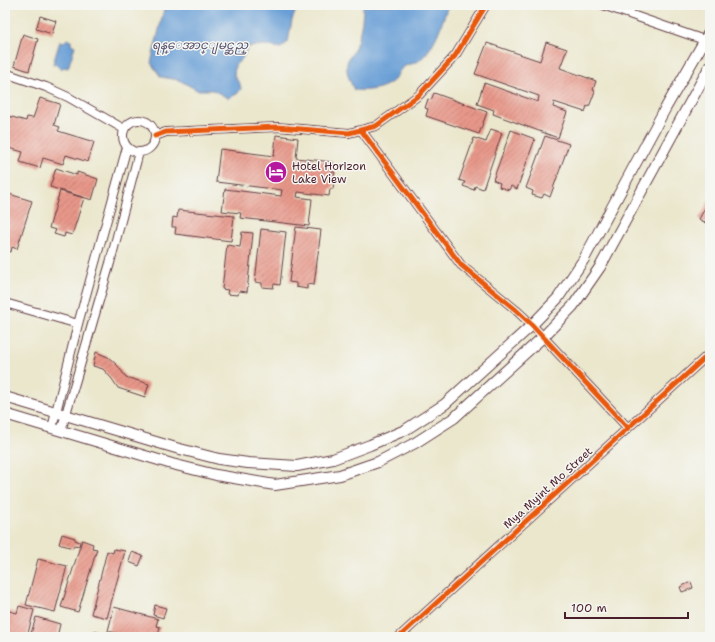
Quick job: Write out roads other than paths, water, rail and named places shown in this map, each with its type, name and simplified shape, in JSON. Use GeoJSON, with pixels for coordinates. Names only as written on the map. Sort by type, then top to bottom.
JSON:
{"type":"FeatureCollection","features":[{"type":"Feature","properties":{"kind":"main road"},"geometry":{"type":"LineString","coordinates":[[5,397],[176,448],[219,459],[248,463],[297,466],[333,459],[370,446],[405,430],[445,404],[532,325],[558,298],[584,259],[665,109],[708,38]]}},
{"type":"Feature","properties":{"kind":"main road"},"geometry":{"type":"LineString","coordinates":[[5,414],[172,464],[216,475],[275,485],[340,475],[378,462],[415,443],[454,418],[544,337],[573,306],[600,267],[710,66]]}},
{"type":"Feature","properties":{"kind":"street"},"geometry":{"type":"LineString","coordinates":[[155,136],[166,132],[277,127],[349,133],[376,126],[419,95],[455,56],[486,5]]}},
{"type":"Feature","properties":{"kind":"street"},"geometry":{"type":"LineString","coordinates":[[603,5],[708,38]]}},
{"type":"Feature","properties":{"kind":"street"},"geometry":{"type":"LineString","coordinates":[[5,73],[46,87],[68,97],[124,129]]}},
{"type":"Feature","properties":{"kind":"street"},"geometry":{"type":"LineString","coordinates":[[140,119],[151,124],[155,136],[154,142],[150,148],[139,152],[132,151],[127,147],[124,142],[123,135],[124,129],[128,124],[133,120],[140,119]]}},
{"type":"Feature","properties":{"kind":"street"},"geometry":{"type":"LineString","coordinates":[[361,130],[461,265],[532,325],[628,428]]}},
{"type":"Feature","properties":{"kind":"street"},"geometry":{"type":"LineString","coordinates":[[57,430],[78,324],[97,260],[127,147]]}},
{"type":"Feature","properties":{"kind":"street"},"geometry":{"type":"LineString","coordinates":[[61,414],[110,263],[139,152]]}},
{"type":"Feature","properties":{"kind":"street"},"geometry":{"type":"LineString","coordinates":[[97,260],[110,263]]}},
{"type":"Feature","properties":{"kind":"street"},"geometry":{"type":"LineString","coordinates":[[5,303],[78,324]]}},
{"type":"Feature","properties":{"kind":"street","name":"Mya Myint Mo Street"},"geometry":{"type":"LineString","coordinates":[[399,637],[710,353]]}},
{"type":"Feature","properties":{"kind":"water","name":"ရန္ေအာင္ျမင္ဆည္"},"geometry":{"type":"Polygon","coordinates":[[[165,5],[298,5],[292,20],[288,42],[281,48],[263,45],[248,47],[242,59],[235,65],[234,76],[240,84],[241,89],[237,94],[228,98],[213,90],[197,90],[179,80],[161,77],[151,63],[165,5]]]}},
{"type":"Feature","properties":{"kind":"water"},"geometry":{"type":"Polygon","coordinates":[[[363,5],[448,5],[441,27],[434,41],[426,54],[420,60],[403,67],[395,79],[386,86],[370,90],[354,90],[348,74],[347,64],[354,50],[362,23],[363,5]]]}},
{"type":"Feature","properties":{"kind":"water"},"geometry":{"type":"Polygon","coordinates":[[[67,39],[75,46],[68,68],[64,67],[61,69],[58,65],[53,64],[60,41],[64,42],[67,39]]]}},
{"type":"Feature","properties":{"kind":"place","name":"Hotel Horizon Lake View"},"geometry":{"type":"Point","coordinates":[276,172]}}]}
